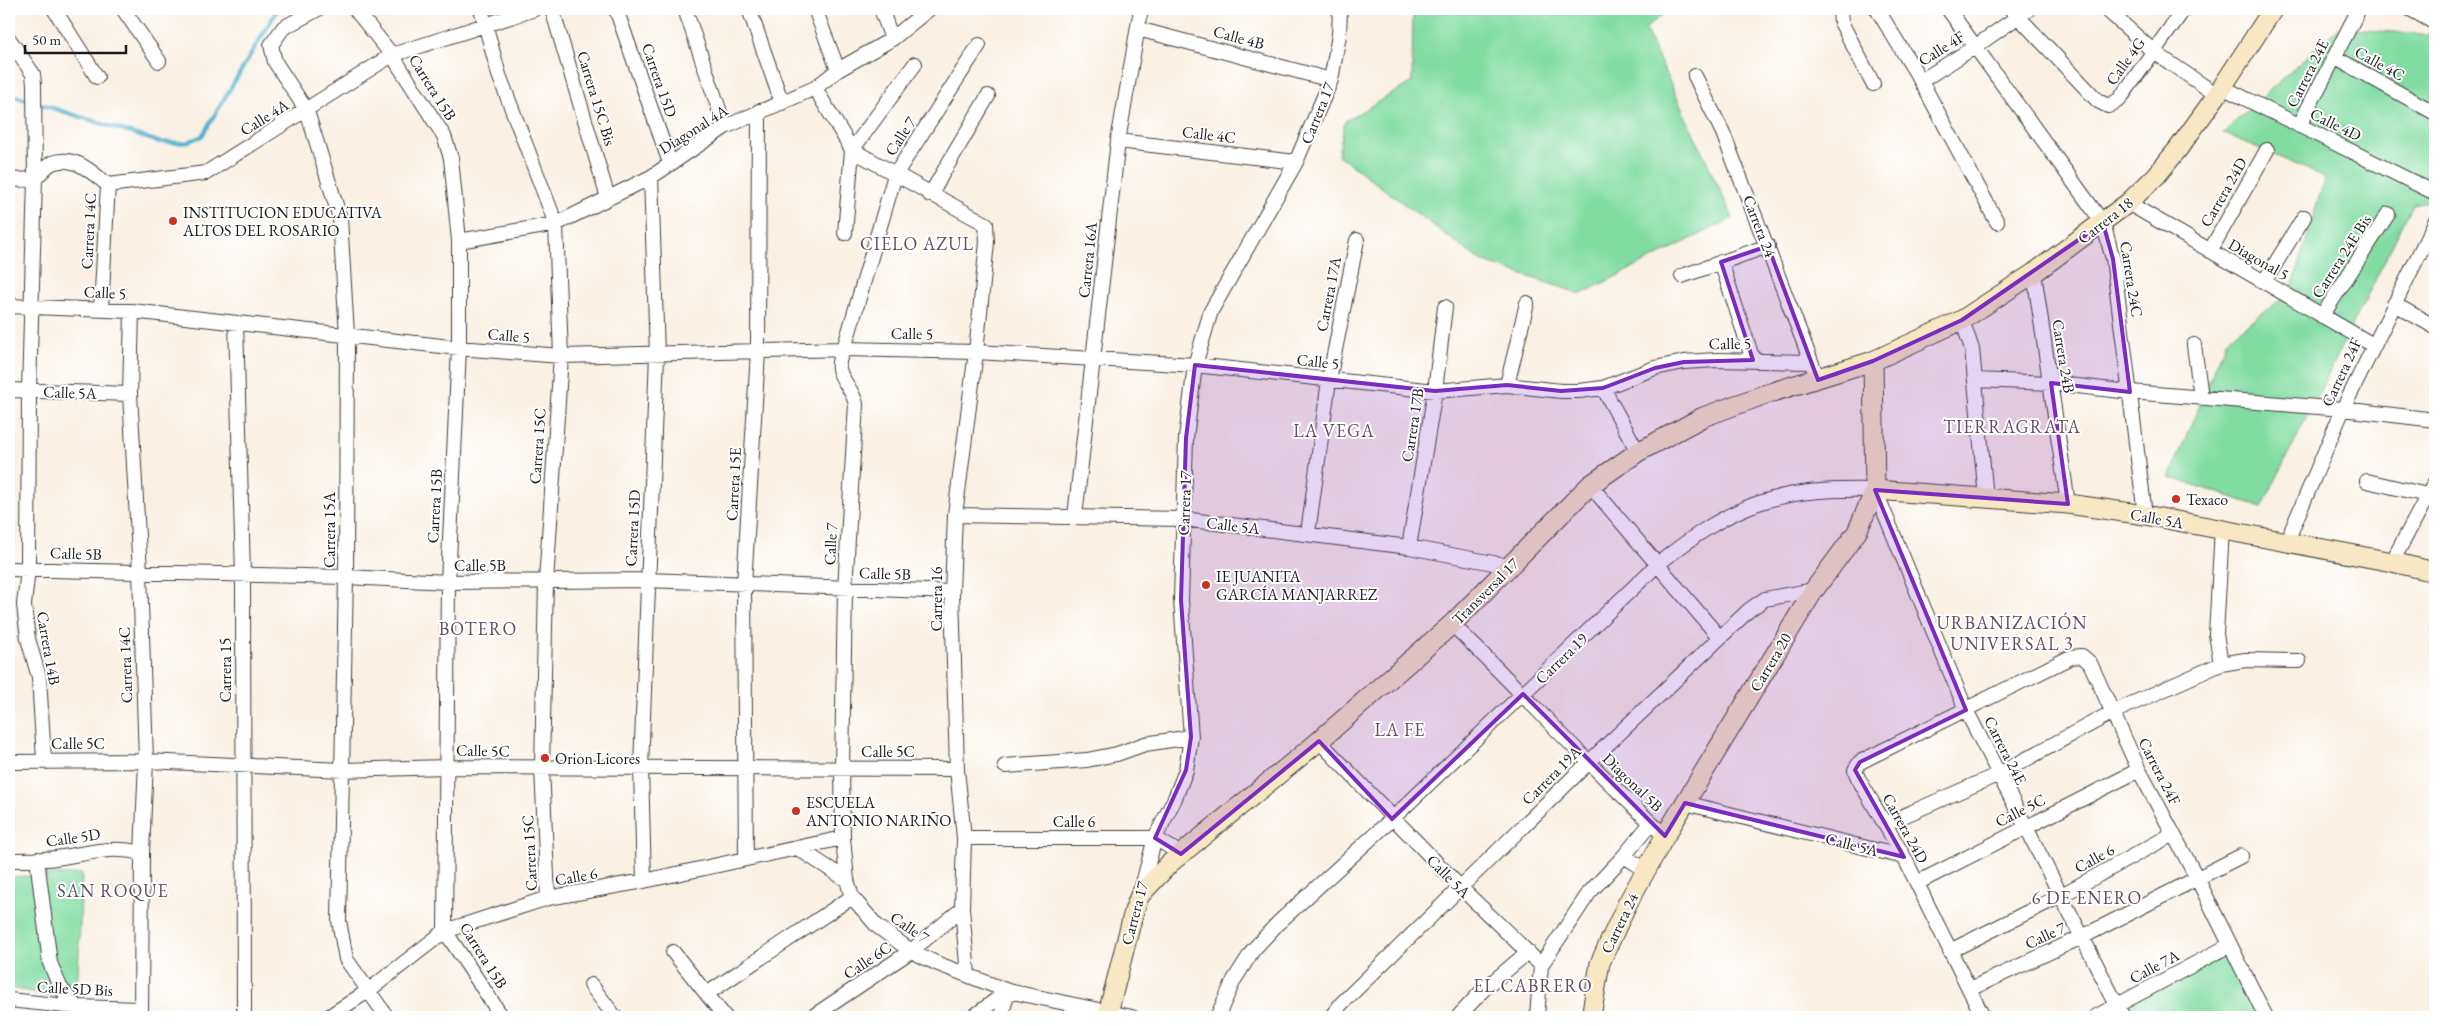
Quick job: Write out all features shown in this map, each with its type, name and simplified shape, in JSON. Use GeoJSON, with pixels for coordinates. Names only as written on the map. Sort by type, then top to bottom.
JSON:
{"type":"FeatureCollection","features":[{"type":"Feature","properties":{"kind":"street"},"geometry":{"type":"LineString","coordinates":[[54,9],[97,77]]}},
{"type":"Feature","properties":{"kind":"street"},"geometry":{"type":"LineString","coordinates":[[123,9],[159,61]]}},
{"type":"Feature","properties":{"kind":"street","name":"Carrera 15A"},"geometry":{"type":"LineString","coordinates":[[318,9],[283,28],[271,45],[275,62],[307,111],[340,218],[347,335],[346,577],[339,921],[346,959],[387,1017]]}},
{"type":"Feature","properties":{"kind":"street","name":"Carrera 15B"},"geometry":{"type":"LineString","coordinates":[[355,9],[392,55],[444,136],[451,158],[459,241],[460,348],[448,582],[445,931],[502,1017]]}},
{"type":"Feature","properties":{"kind":"street","name":"Carrera 15C"},"geometry":{"type":"LineString","coordinates":[[481,9],[499,75],[556,224],[561,356],[546,582],[542,768],[548,898]]}},
{"type":"Feature","properties":{"kind":"street","name":"Calle 4A"},"geometry":{"type":"LineString","coordinates":[[108,185],[206,173],[307,111],[392,55],[534,9]]}},
{"type":"Feature","properties":{"kind":"street","name":"Carrera 15C Bis"},"geometry":{"type":"LineString","coordinates":[[552,9],[608,198]]}},
{"type":"Feature","properties":{"kind":"street","name":"Carrera 15D"},"geometry":{"type":"LineString","coordinates":[[616,9],[670,163]]}},
{"type":"Feature","properties":{"kind":"street"},"geometry":{"type":"LineString","coordinates":[[685,9],[725,127]]}},
{"type":"Feature","properties":{"kind":"street"},"geometry":{"type":"LineString","coordinates":[[749,9],[782,103]]}},
{"type":"Feature","properties":{"kind":"street"},"geometry":{"type":"LineString","coordinates":[[815,9],[838,70]]}},
{"type":"Feature","properties":{"kind":"street"},"geometry":{"type":"LineString","coordinates":[[881,9],[892,39]]}},
{"type":"Feature","properties":{"kind":"street","name":"Diagonal 4A"},"geometry":{"type":"LineString","coordinates":[[459,241],[556,224],[651,177],[725,127],[815,88],[838,70],[892,39],[929,9]]}},
{"type":"Feature","properties":{"kind":"street","name":"Carrera 16A"},"geometry":{"type":"LineString","coordinates":[[1075,516],[1118,141],[1141,9]]}},
{"type":"Feature","properties":{"kind":"street","name":"Carrera 17"},"geometry":{"type":"LineString","coordinates":[[1108,1014],[1129,928],[1155,838],[1175,798],[1186,770],[1191,736],[1181,600],[1186,438],[1196,365],[1211,310],[1296,162],[1331,80],[1339,35],[1340,9]]}},
{"type":"Feature","properties":{"kind":"street"},"geometry":{"type":"LineString","coordinates":[[1877,9],[1921,81],[1997,222]]}},
{"type":"Feature","properties":{"kind":"street","name":"Carrera 24C"},"geometry":{"type":"LineString","coordinates":[[1948,9],[2103,223],[2113,259],[2145,515]]}},
{"type":"Feature","properties":{"kind":"street"},"geometry":{"type":"LineString","coordinates":[[2106,9],[2154,52],[2220,91]]}},
{"type":"Feature","properties":{"kind":"street","name":"Calle 4G"},"geometry":{"type":"LineString","coordinates":[[2019,11],[2098,101],[2108,106],[2119,100],[2184,9]]}},
{"type":"Feature","properties":{"kind":"street","name":"Carrera 18"},"geometry":{"type":"LineString","coordinates":[[1873,361],[1962,320],[2034,273],[2128,203],[2156,176],[2220,91],[2273,9]]}},
{"type":"Feature","properties":{"kind":"street","name":"Carrera 24E"},"geometry":{"type":"LineString","coordinates":[[2299,126],[2359,9]]}},
{"type":"Feature","properties":{"kind":"street"},"geometry":{"type":"LineString","coordinates":[[2410,9],[2435,23]]}},
{"type":"Feature","properties":{"kind":"street"},"geometry":{"type":"LineString","coordinates":[[1841,10],[1841,22],[1873,84]]}},
{"type":"Feature","properties":{"kind":"street","name":"Calle 4F"},"geometry":{"type":"LineString","coordinates":[[1921,81],[1976,46],[2019,11]]}},
{"type":"Feature","properties":{"kind":"street","name":"Calle 4B"},"geometry":{"type":"LineString","coordinates":[[1138,28],[1331,80]]}},
{"type":"Feature","properties":{"kind":"street","name":"Carrera 14B"},"geometry":{"type":"LineString","coordinates":[[9,39],[33,74],[34,84],[35,179],[29,391],[28,569],[24,604],[28,639],[39,678],[44,760]]}},
{"type":"Feature","properties":{"kind":"street","name":"Calle 7"},"geometry":{"type":"LineString","coordinates":[[979,45],[895,175],[844,349],[838,360],[838,371],[853,392],[856,404],[845,589],[842,769],[843,838],[847,880],[852,897],[877,926],[911,951],[1008,991],[1108,1014],[1132,1017]]}},
{"type":"Feature","properties":{"kind":"street","name":"Calle 4C"},"geometry":{"type":"LineString","coordinates":[[2334,57],[2435,113]]}},
{"type":"Feature","properties":{"kind":"street"},"geometry":{"type":"LineString","coordinates":[[845,233],[852,150],[915,64]]}},
{"type":"Feature","properties":{"kind":"street","name":"Carrera 24"},"geometry":{"type":"LineString","coordinates":[[1694,76],[1723,133],[1818,380]]}},
{"type":"Feature","properties":{"kind":"street"},"geometry":{"type":"LineString","coordinates":[[815,88],[852,150],[930,195],[988,96]]}},
{"type":"Feature","properties":{"kind":"street","name":"Calle 4D"},"geometry":{"type":"LineString","coordinates":[[2220,91],[2299,126],[2435,193]]}},
{"type":"Feature","properties":{"kind":"street","name":"Carrera 15E"},"geometry":{"type":"LineString","coordinates":[[746,859],[744,585],[758,352],[759,112]]}},
{"type":"Feature","properties":{"kind":"street","name":"Calle 4C"},"geometry":{"type":"LineString","coordinates":[[1118,141],[1296,162]]}},
{"type":"Feature","properties":{"kind":"street","name":"Carrera 24D"},"geometry":{"type":"LineString","coordinates":[[2210,251],[2267,150]]}},
{"type":"Feature","properties":{"kind":"street"},"geometry":{"type":"LineString","coordinates":[[9,180],[35,179],[51,163],[65,161],[80,163],[108,185]]}},
{"type":"Feature","properties":{"kind":"street","name":"Carrera 15D"},"geometry":{"type":"LineString","coordinates":[[644,881],[641,768],[657,354],[651,177]]}},
{"type":"Feature","properties":{"kind":"street","name":"Carrera 14C"},"geometry":{"type":"LineString","coordinates":[[101,309],[108,185]]}},
{"type":"Feature","properties":{"kind":"street","name":"Carrera 16"},"geometry":{"type":"LineString","coordinates":[[930,195],[986,224],[987,242],[976,352],[955,514],[952,592],[957,769],[964,838],[962,909],[968,976]]}},
{"type":"Feature","properties":{"kind":"street","name":"Diagonal 5"},"geometry":{"type":"LineString","coordinates":[[2128,203],[2372,345]]}},
{"type":"Feature","properties":{"kind":"street","name":"Carrera 24E Bis"},"geometry":{"type":"LineString","coordinates":[[2322,316],[2388,214]]}},
{"type":"Feature","properties":{"kind":"street"},"geometry":{"type":"LineString","coordinates":[[2264,282],[2304,217]]}},
{"type":"Feature","properties":{"kind":"street","name":"Carrera 24F"},"geometry":{"type":"LineString","coordinates":[[2287,541],[2372,345],[2431,243],[2435,222]]}},
{"type":"Feature","properties":{"kind":"street","name":"Carrera 17A"},"geometry":{"type":"LineString","coordinates":[[1308,534],[1329,380],[1357,240]]}},
{"type":"Feature","properties":{"kind":"street"},"geometry":{"type":"LineString","coordinates":[[1682,276],[1768,246]]}},
{"type":"Feature","properties":{"kind":"street"},"geometry":{"type":"LineString","coordinates":[[1721,262],[1753,360]]}},
{"type":"Feature","properties":{"kind":"street","name":"Carrera 24B"},"geometry":{"type":"LineString","coordinates":[[2034,273],[2068,504]]}},
{"type":"Feature","properties":{"kind":"street"},"geometry":{"type":"LineString","coordinates":[[1506,385],[1527,303]]}},
{"type":"Feature","properties":{"kind":"street"},"geometry":{"type":"LineString","coordinates":[[2394,304],[2435,327]]}},
{"type":"Feature","properties":{"kind":"street","name":"Calle 5"},"geometry":{"type":"LineString","coordinates":[[9,306],[132,311],[460,348],[561,356],[844,349],[976,352],[1196,365],[1436,391],[1506,385],[1561,392],[1603,388],[1655,368],[1684,362],[1717,360],[1811,362]]}},
{"type":"Feature","properties":{"kind":"street","name":"Carrera 17B"},"geometry":{"type":"LineString","coordinates":[[1409,547],[1436,391],[1445,307]]}},
{"type":"Feature","properties":{"kind":"street","name":"Carrera 14C"},"geometry":{"type":"LineString","coordinates":[[132,311],[130,394],[140,572],[146,761],[142,853],[140,1013]]}},
{"type":"Feature","properties":{"kind":"street"},"geometry":{"type":"LineString","coordinates":[[1962,320],[1972,349],[1986,498]]}},
{"type":"Feature","properties":{"kind":"street","name":"Carrera 15"},"geometry":{"type":"LineString","coordinates":[[236,323],[243,574],[244,1017]]}},
{"type":"Feature","properties":{"kind":"street"},"geometry":{"type":"LineString","coordinates":[[2194,345],[2201,398]]}},
{"type":"Feature","properties":{"kind":"street"},"geometry":{"type":"LineString","coordinates":[[1873,361],[1875,490]]}},
{"type":"Feature","properties":{"kind":"street","name":"Transversal 17"},"geometry":{"type":"LineString","coordinates":[[1140,895],[1181,854],[1319,741],[1452,624],[1590,485],[1638,452],[1703,417],[1766,394],[1818,380],[1873,361]]}},
{"type":"Feature","properties":{"kind":"street"},"geometry":{"type":"LineString","coordinates":[[1975,380],[2051,383],[2130,392],[2343,409],[2435,420]]}},
{"type":"Feature","properties":{"kind":"street"},"geometry":{"type":"LineString","coordinates":[[1603,388],[1638,452]]}},
{"type":"Feature","properties":{"kind":"street","name":"Calle 5A"},"geometry":{"type":"LineString","coordinates":[[9,390],[130,394]]}},
{"type":"Feature","properties":{"kind":"street"},"geometry":{"type":"LineString","coordinates":[[2367,481],[2427,495]]}},
{"type":"Feature","properties":{"kind":"street"},"geometry":{"type":"LineString","coordinates":[[2392,562],[2435,482]]}},
{"type":"Feature","properties":{"kind":"street"},"geometry":{"type":"LineString","coordinates":[[1590,485],[1719,637]]}},
{"type":"Feature","properties":{"kind":"street","name":"Carrera 24E"},"geometry":{"type":"LineString","coordinates":[[1875,490],[1966,710],[2120,1011]]}},
{"type":"Feature","properties":{"kind":"street","name":"Calle 5A"},"geometry":{"type":"LineString","coordinates":[[1875,490],[2068,504],[2145,515],[2287,541],[2435,572]]}},
{"type":"Feature","properties":{"kind":"street","name":"Carrera 19"},"geometry":{"type":"LineString","coordinates":[[1217,1017],[1234,980],[1253,950],[1278,923],[1392,819],[1658,564],[1699,532],[1751,504],[1783,495],[1814,491],[1875,490]]}},
{"type":"Feature","properties":{"kind":"street","name":"Carrera 20"},"geometry":{"type":"LineString","coordinates":[[1665,836],[1814,590],[1857,532],[1875,490]]}},
{"type":"Feature","properties":{"kind":"street","name":"Calle 5A"},"geometry":{"type":"LineString","coordinates":[[955,514],[1183,519],[1409,547],[1508,566]]}},
{"type":"Feature","properties":{"kind":"street"},"geometry":{"type":"LineString","coordinates":[[2221,664],[2216,634],[2222,529]]}},
{"type":"Feature","properties":{"kind":"street","name":"Calle 5B"},"geometry":{"type":"LineString","coordinates":[[9,569],[346,577],[448,582],[647,580],[952,592]]}},
{"type":"Feature","properties":{"kind":"street","name":"Carrera 19A"},"geometry":{"type":"LineString","coordinates":[[1331,1017],[1342,1003],[1588,763],[1749,610],[1765,599],[1814,590]]}},
{"type":"Feature","properties":{"kind":"street","name":"Diagonal 5B"},"geometry":{"type":"LineString","coordinates":[[1452,624],[1523,694],[1588,763],[1665,836]]}},
{"type":"Feature","properties":{"kind":"street","name":"Carrera 24F"},"geometry":{"type":"LineString","coordinates":[[1966,710],[2071,657],[2082,656],[2090,662],[2139,770],[2198,880],[2230,945],[2260,1015]]}},
{"type":"Feature","properties":{"kind":"street","name":"Calle 5A"},"geometry":{"type":"LineString","coordinates":[[1885,824],[1998,774],[2112,713],[2221,664],[2245,660],[2298,661]]}},
{"type":"Feature","properties":{"kind":"street","name":"Carrera 24D"},"geometry":{"type":"LineString","coordinates":[[1966,710],[1860,762],[1855,770],[1917,882],[1970,989],[1979,1016]]}},
{"type":"Feature","properties":{"kind":"street"},"geometry":{"type":"LineString","coordinates":[[1005,766],[1087,760],[1117,754],[1145,744],[1191,736]]}},
{"type":"Feature","properties":{"kind":"street","name":"Calle 5A"},"geometry":{"type":"LineString","coordinates":[[1319,741],[1392,819],[1541,965]]}},
{"type":"Feature","properties":{"kind":"street","name":"Calle 5C"},"geometry":{"type":"LineString","coordinates":[[9,762],[44,760],[146,761],[343,770],[446,767],[745,770],[957,769]]}},
{"type":"Feature","properties":{"kind":"street","name":"Calle 5C"},"geometry":{"type":"LineString","coordinates":[[1917,882],[2139,770]]}},
{"type":"Feature","properties":{"kind":"street","name":"Calle 5A"},"geometry":{"type":"LineString","coordinates":[[1685,803],[1904,857]]}},
{"type":"Feature","properties":{"kind":"street"},"geometry":{"type":"LineString","coordinates":[[1537,1017],[1541,965],[1589,893],[1624,856],[1651,823]]}},
{"type":"Feature","properties":{"kind":"street","name":"Calle 6"},"geometry":{"type":"LineString","coordinates":[[1950,951],[2060,896],[2174,834]]}},
{"type":"Feature","properties":{"kind":"street","name":"Carrera 24"},"geometry":{"type":"LineString","coordinates":[[1591,1017],[1594,990],[1600,964],[1627,904],[1665,836]]}},
{"type":"Feature","properties":{"kind":"street","name":"Calle 6"},"geometry":{"type":"LineString","coordinates":[[328,1017],[368,991],[445,931],[548,898],[644,881],[843,838]]}},
{"type":"Feature","properties":{"kind":"street","name":"Calle 6"},"geometry":{"type":"LineString","coordinates":[[964,838],[1155,838]]}},
{"type":"Feature","properties":{"kind":"street"},"geometry":{"type":"LineString","coordinates":[[1155,838],[1181,854]]}},
{"type":"Feature","properties":{"kind":"street","name":"Calle 5D"},"geometry":{"type":"LineString","coordinates":[[9,860],[57,858],[104,849],[126,849],[142,853]]}},
{"type":"Feature","properties":{"kind":"street"},"geometry":{"type":"LineString","coordinates":[[799,849],[847,880]]}},
{"type":"Feature","properties":{"kind":"street"},"geometry":{"type":"LineString","coordinates":[[1624,856],[1646,870]]}},
{"type":"Feature","properties":{"kind":"street","name":"Calle 7"},"geometry":{"type":"LineString","coordinates":[[1970,989],[2082,937],[2198,880],[2241,856]]}},
{"type":"Feature","properties":{"kind":"street"},"geometry":{"type":"LineString","coordinates":[[37,859],[50,964],[60,987],[76,1007]]}},
{"type":"Feature","properties":{"kind":"street"},"geometry":{"type":"LineString","coordinates":[[708,993],[852,897]]}},
{"type":"Feature","properties":{"kind":"street","name":"Calle 6C"},"geometry":{"type":"LineString","coordinates":[[812,1017],[911,951],[962,909]]}},
{"type":"Feature","properties":{"kind":"street","name":"Calle 7A"},"geometry":{"type":"LineString","coordinates":[[2095,1017],[2120,1011],[2230,945]]}},
{"type":"Feature","properties":{"kind":"street"},"geometry":{"type":"LineString","coordinates":[[673,952],[708,993],[725,1017]]}},
{"type":"Feature","properties":{"kind":"street"},"geometry":{"type":"LineString","coordinates":[[1458,1017],[1482,991],[1528,952]]}},
{"type":"Feature","properties":{"kind":"street"},"geometry":{"type":"LineString","coordinates":[[591,985],[615,1017]]}},
{"type":"Feature","properties":{"kind":"street"},"geometry":{"type":"LineString","coordinates":[[973,1017],[1008,991]]}},
{"type":"Feature","properties":{"kind":"street"},"geometry":{"type":"LineString","coordinates":[[1001,1017],[1008,991]]}},
{"type":"Feature","properties":{"kind":"street","name":"Calle 5D Bis"},"geometry":{"type":"LineString","coordinates":[[9,1000],[32,1011],[76,1007],[140,1013]]}},
{"type":"Feature","properties":{"kind":"highlighted area"},"geometry":{"type":"Polygon","coordinates":[[[2103,223],[2113,259],[2130,392],[2051,383],[2068,504],[1875,490],[1966,710],[1860,762],[1855,770],[1904,857],[1685,803],[1665,836],[1523,694],[1392,819],[1319,741],[1181,854],[1155,838],[1186,770],[1191,737],[1181,600],[1186,438],[1195,365],[1435,391],[1507,385],[1561,391],[1603,388],[1655,368],[1684,362],[1753,360],[1721,262],[1768,246],[1818,380],[1873,361],[1962,320],[2103,223]]]}},
{"type":"Feature","properties":{"kind":"green space"},"geometry":{"type":"Polygon","coordinates":[[[1413,9],[1669,9],[1645,29],[1733,218],[1581,294],[1481,261],[1338,155],[1345,121],[1412,82],[1413,9]]]}},
{"type":"Feature","properties":{"kind":"green space"},"geometry":{"type":"Polygon","coordinates":[[[2338,28],[2435,35],[2435,200],[2413,204],[2262,507],[2169,477],[2227,339],[2291,292],[2325,177],[2223,133],[2338,28]]]}},
{"type":"Feature","properties":{"kind":"green space"},"geometry":{"type":"Polygon","coordinates":[[[82,874],[77,1000],[9,988],[9,877],[82,874]]]}},
{"type":"Feature","properties":{"kind":"green space"},"geometry":{"type":"Polygon","coordinates":[[[2230,945],[2263,1012],[2252,1017],[2095,1017],[2230,945]]]}},
{"type":"Feature","properties":{"kind":"waterway"},"geometry":{"type":"LineString","coordinates":[[37,103],[159,142],[185,143],[202,136],[278,9]]}},
{"type":"Feature","properties":{"kind":"waterway"},"geometry":{"type":"LineString","coordinates":[[9,94],[30,101]]}},
{"type":"Feature","properties":{"kind":"place","name":"INSTITUCION EDUCATIVA ALTOS DEL ROSARIO"},"geometry":{"type":"Point","coordinates":[173,221]}},
{"type":"Feature","properties":{"kind":"place","name":"Texaco"},"geometry":{"type":"Point","coordinates":[2176,499]}},
{"type":"Feature","properties":{"kind":"place","name":"IE JUANITA GARCÍA MANJARREZ"},"geometry":{"type":"Point","coordinates":[1206,585]}},
{"type":"Feature","properties":{"kind":"place","name":"Orion Licores"},"geometry":{"type":"Point","coordinates":[545,758]}},
{"type":"Feature","properties":{"kind":"place","name":"ESCUELA ANTONIO NARIÑO"},"geometry":{"type":"Point","coordinates":[796,811]}},
{"type":"Feature","properties":{"kind":"district","name":"CIELO AZUL"},"geometry":{"type":"Point","coordinates":[917,244]}},
{"type":"Feature","properties":{"kind":"district","name":"TIERRAGRATA"},"geometry":{"type":"Point","coordinates":[2012,427]}},
{"type":"Feature","properties":{"kind":"district","name":"LA VEGA"},"geometry":{"type":"Point","coordinates":[1334,431]}},
{"type":"Feature","properties":{"kind":"district","name":"BOTERO"},"geometry":{"type":"Point","coordinates":[478,629]}},
{"type":"Feature","properties":{"kind":"district","name":"URBANIZACIÓN UNIVERSAL 3"},"geometry":{"type":"Point","coordinates":[2012,633]}},
{"type":"Feature","properties":{"kind":"district","name":"LA FE"},"geometry":{"type":"Point","coordinates":[1400,730]}},
{"type":"Feature","properties":{"kind":"district","name":"SAN ROQUE"},"geometry":{"type":"Point","coordinates":[113,891]}},
{"type":"Feature","properties":{"kind":"district","name":"6 DE ENERO"},"geometry":{"type":"Point","coordinates":[2087,898]}},
{"type":"Feature","properties":{"kind":"district","name":"EL CABRERO"},"geometry":{"type":"Point","coordinates":[1533,986]}}]}
